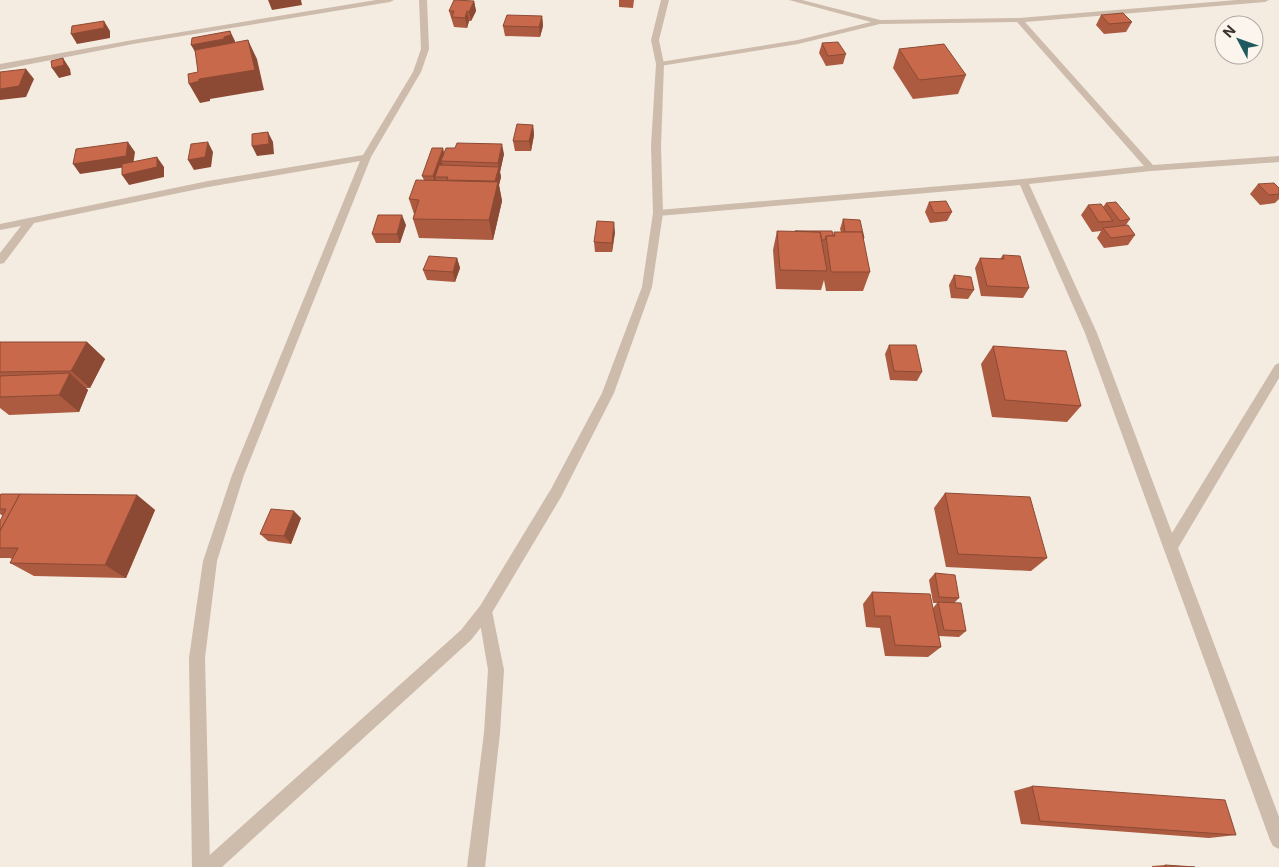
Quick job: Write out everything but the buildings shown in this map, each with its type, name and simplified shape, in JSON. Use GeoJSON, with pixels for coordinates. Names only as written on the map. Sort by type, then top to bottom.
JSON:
{"type":"FeatureCollection","features":[{"type":"Feature","properties":{"kind":"street"},"geometry":{"type":"LineString","coordinates":[[0,66],[390,0]]}},
{"type":"Feature","properties":{"kind":"street"},"geometry":{"type":"LineString","coordinates":[[201,867],[197,658],[210,561],[238,475],[366,157],[395,110],[422,57],[425,49],[423,0]]}},
{"type":"Feature","properties":{"kind":"street"},"geometry":{"type":"LineString","coordinates":[[209,867],[466,635],[485,611],[556,493],[608,393],[647,287],[658,213],[656,146],[660,64],[656,40],[665,0]]}},
{"type":"Feature","properties":{"kind":"street"},"geometry":{"type":"LineString","coordinates":[[793,0],[880,22]]}},
{"type":"Feature","properties":{"kind":"street"},"geometry":{"type":"LineString","coordinates":[[660,64],[798,42],[880,22],[1019,20],[1265,0]]}},
{"type":"Feature","properties":{"kind":"street"},"geometry":{"type":"LineString","coordinates":[[1019,20],[1151,168]]}},
{"type":"Feature","properties":{"kind":"street"},"geometry":{"type":"LineString","coordinates":[[0,228],[208,184],[366,157]]}},
{"type":"Feature","properties":{"kind":"street"},"geometry":{"type":"LineString","coordinates":[[658,213],[1023,182],[1151,168],[1275,160],[1279,169]]}},
{"type":"Feature","properties":{"kind":"street"},"geometry":{"type":"LineString","coordinates":[[1023,182],[1091,333],[1279,840]]}},
{"type":"Feature","properties":{"kind":"street"},"geometry":{"type":"LineString","coordinates":[[0,260],[30,221]]}},
{"type":"Feature","properties":{"kind":"street"},"geometry":{"type":"LineString","coordinates":[[1171,547],[1279,368]]}},
{"type":"Feature","properties":{"kind":"street"},"geometry":{"type":"LineString","coordinates":[[476,867],[492,733],[496,670],[485,611]]}}]}
